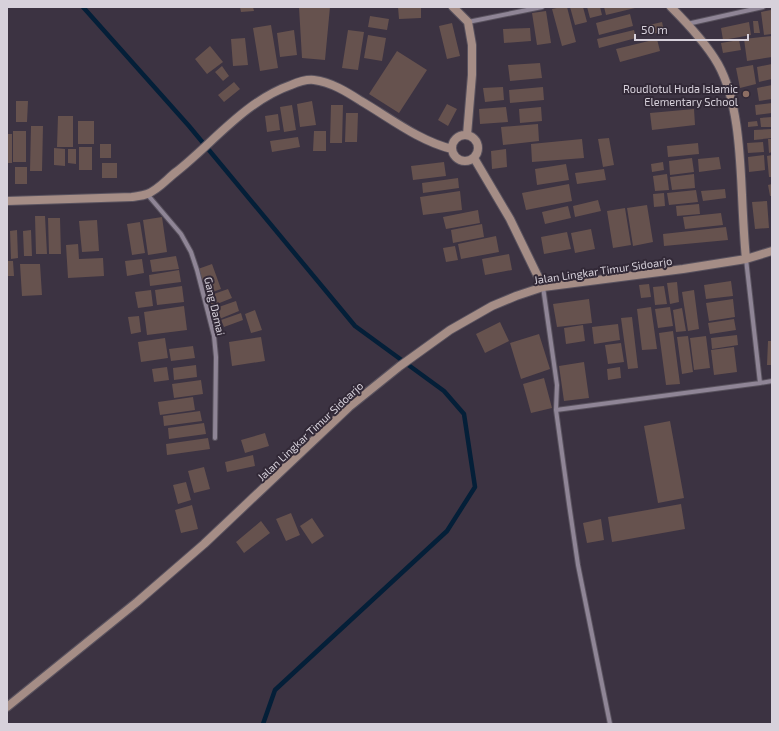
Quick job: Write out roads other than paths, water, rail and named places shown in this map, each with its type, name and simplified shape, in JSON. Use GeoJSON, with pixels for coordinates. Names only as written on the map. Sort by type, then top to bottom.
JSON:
{"type":"FeatureCollection","features":[{"type":"Feature","properties":{"kind":"street"},"geometry":{"type":"LineString","coordinates":[[454,7],[468,22],[473,56],[467,134]]}},
{"type":"Feature","properties":{"kind":"street"},"geometry":{"type":"LineString","coordinates":[[468,22],[542,7]]}},
{"type":"Feature","properties":{"kind":"street"},"geometry":{"type":"LineString","coordinates":[[671,7],[687,24],[718,64],[728,90],[738,139],[746,259],[760,383]]}},
{"type":"Feature","properties":{"kind":"street"},"geometry":{"type":"LineString","coordinates":[[687,24],[763,7]]}},
{"type":"Feature","properties":{"kind":"street"},"geometry":{"type":"LineString","coordinates":[[7,201],[132,197],[147,194],[156,189],[232,122],[256,103],[282,88],[301,81],[313,80],[325,82],[349,93],[418,136],[452,149]]}},
{"type":"Feature","properties":{"kind":"street"},"geometry":{"type":"LineString","coordinates":[[467,134],[473,137],[478,143],[478,153],[470,160],[461,160],[454,155],[452,149],[453,142],[461,135],[467,134]]}},
{"type":"Feature","properties":{"kind":"street"},"geometry":{"type":"LineString","coordinates":[[474,158],[510,219],[543,288],[557,385],[556,410],[578,565],[610,724]]}},
{"type":"Feature","properties":{"kind":"street","name":"Gang Damai"},"geometry":{"type":"LineString","coordinates":[[147,194],[181,234],[191,252],[197,270],[214,336],[216,358],[215,438]]}},
{"type":"Feature","properties":{"kind":"street","name":"Jalan Lingkar Timur Sidoarjo"},"geometry":{"type":"LineString","coordinates":[[7,706],[137,602],[204,544],[349,407],[400,366],[450,330],[492,306],[516,296],[543,288],[683,269],[746,259],[772,252]]}},
{"type":"Feature","properties":{"kind":"street"},"geometry":{"type":"LineString","coordinates":[[556,410],[772,381]]}},
{"type":"Feature","properties":{"kind":"waterway"},"geometry":{"type":"LineString","coordinates":[[83,7],[189,126],[355,326],[444,391],[464,414],[475,487],[447,531],[275,690],[263,724]]}},
{"type":"Feature","properties":{"kind":"place","name":"Roudlotul Huda Islamic Elementary School"},"geometry":{"type":"Point","coordinates":[746,94]}}]}
